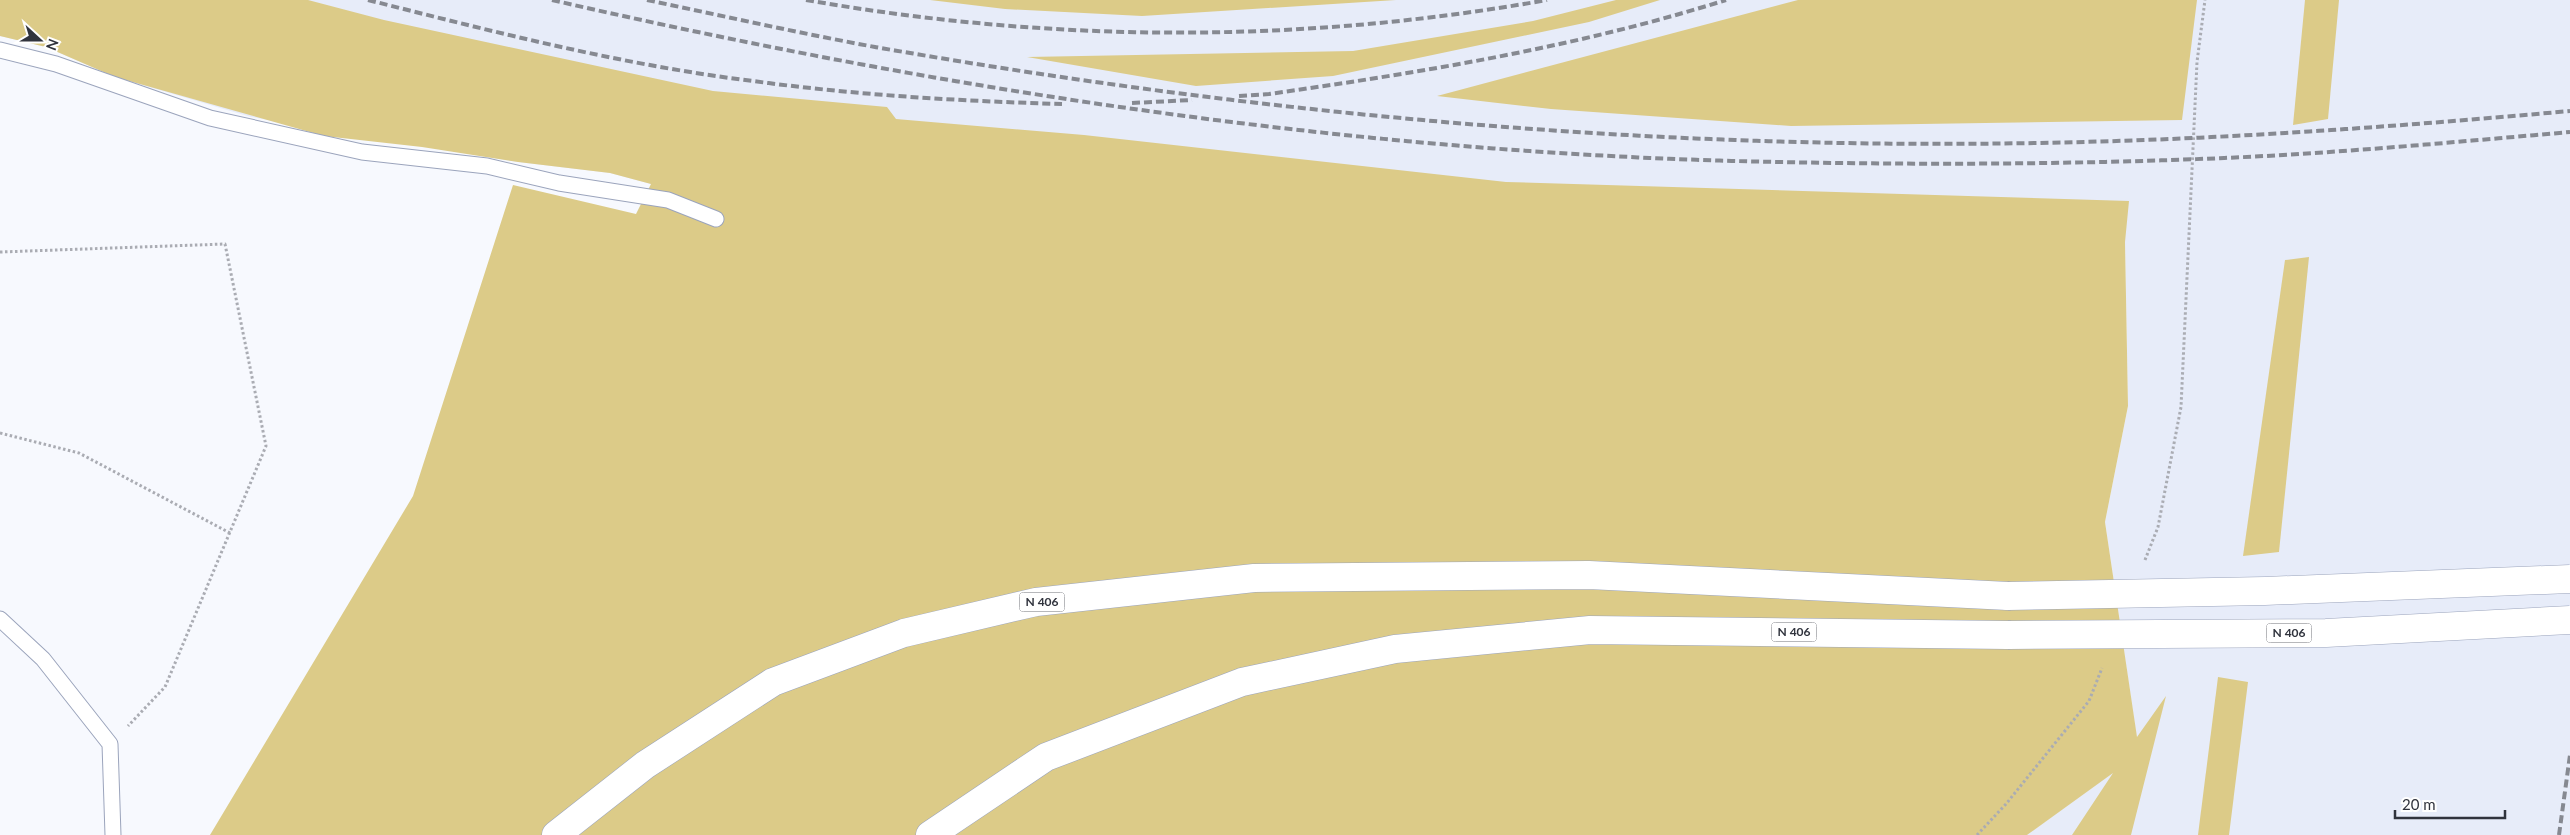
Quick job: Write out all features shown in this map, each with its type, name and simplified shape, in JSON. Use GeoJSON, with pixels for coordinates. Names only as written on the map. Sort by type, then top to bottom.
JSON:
{"type":"FeatureCollection","features":[{"type":"Feature","properties":{"kind":"highway","name":"N 406"},"geometry":{"type":"LineString","coordinates":[[556,835],[645,765],[773,682],[904,633],[1036,602],[1254,578],[1579,575],[2008,596],[2265,591],[2570,579]]}},
{"type":"Feature","properties":{"kind":"highway","name":"N 406"},"geometry":{"type":"LineString","coordinates":[[930,835],[1046,757],[1242,682],[1396,649],[1590,630],[2008,635],[2326,633],[2570,620]]}},
{"type":"Feature","properties":{"kind":"lane"},"geometry":{"type":"LineString","coordinates":[[0,50],[56,64],[210,118],[362,152],[487,166],[559,183],[668,200],[716,219]]}},
{"type":"Feature","properties":{"kind":"lane"},"geometry":{"type":"LineString","coordinates":[[0,619],[43,660],[110,744],[113,835]]}},
{"type":"Feature","properties":{"kind":"path"},"geometry":{"type":"LineString","coordinates":[[2144,564],[2158,527],[2181,407],[2197,62],[2204,0]]}},
{"type":"Feature","properties":{"kind":"path"},"geometry":{"type":"LineString","coordinates":[[0,252],[224,244],[266,446],[165,687],[110,744]]}},
{"type":"Feature","properties":{"kind":"path"},"geometry":{"type":"LineString","coordinates":[[0,432],[79,453],[230,533]]}},
{"type":"Feature","properties":{"kind":"path"},"geometry":{"type":"LineString","coordinates":[[1977,835],[2006,804],[2089,701],[2103,664]]}},
{"type":"Feature","properties":{"kind":"shaded area"},"geometry":{"type":"Polygon","coordinates":[[[0,0],[2027,0],[1973,123],[2135,119],[2153,0],[2570,0],[2570,835],[2027,835],[2139,753],[2105,522],[2128,406],[2125,242],[651,184],[610,173],[518,162],[251,117],[115,77],[46,47],[0,36],[0,0]]]}},
{"type":"Feature","properties":{"kind":"shaded area"},"geometry":{"type":"Polygon","coordinates":[[[0,0],[308,0],[384,20],[713,91],[887,107],[896,119],[1084,135],[1506,182],[2129,201],[2125,242],[2128,406],[2105,522],[2137,737],[2166,696],[2131,835],[2072,835],[2113,773],[2027,835],[210,835],[413,496],[513,185],[636,214],[651,184],[610,173],[518,162],[422,147],[324,136],[115,77],[46,47],[0,36],[0,0]]]}},
{"type":"Feature","properties":{"kind":"shaded area"},"geometry":{"type":"Polygon","coordinates":[[[930,0],[1396,0],[1142,16],[1005,9],[930,0]]]}},
{"type":"Feature","properties":{"kind":"shaded area"},"geometry":{"type":"Polygon","coordinates":[[[1616,0],[1660,0],[1589,22],[1333,76],[1196,86],[1027,57],[1353,51],[1533,21],[1616,0]]]}},
{"type":"Feature","properties":{"kind":"shaded area"},"geometry":{"type":"Polygon","coordinates":[[[1798,0],[2197,0],[2182,120],[1791,126],[1551,109],[1437,96],[1798,0]]]}},
{"type":"Feature","properties":{"kind":"shaded area"},"geometry":{"type":"Polygon","coordinates":[[[2305,0],[2339,0],[2328,119],[2293,125],[2305,0]]]}},
{"type":"Feature","properties":{"kind":"shaded area"},"geometry":{"type":"Polygon","coordinates":[[[2309,257],[2279,552],[2243,556],[2285,260],[2309,257]]]}},
{"type":"Feature","properties":{"kind":"shaded area"},"geometry":{"type":"Polygon","coordinates":[[[2218,677],[2248,682],[2229,835],[2198,835],[2218,677]]]}},
{"type":"Feature","properties":{"kind":"railway"},"geometry":{"type":"LineString","coordinates":[[368,0],[607,57],[704,74],[868,94],[1062,104]]}},
{"type":"Feature","properties":{"kind":"railway"},"geometry":{"type":"LineString","coordinates":[[552,0],[844,61],[1139,110],[1287,129],[1436,144],[1585,155],[1734,161],[1856,163],[2102,162],[2311,153],[2570,132]]}},
{"type":"Feature","properties":{"kind":"railway"},"geometry":{"type":"LineString","coordinates":[[647,0],[875,47],[1019,71],[1308,109],[1453,123],[1599,133],[1744,140],[1890,144],[2036,143],[2170,139],[2303,132],[2570,111]]}},
{"type":"Feature","properties":{"kind":"railway"},"geometry":{"type":"LineString","coordinates":[[806,0],[899,14],[991,24],[1176,33],[1269,31],[1361,25],[1547,0]]}},
{"type":"Feature","properties":{"kind":"railway"},"geometry":{"type":"LineString","coordinates":[[1239,96],[1269,94],[1385,77],[1557,45],[1670,17],[1726,0]]}},
{"type":"Feature","properties":{"kind":"railway"},"geometry":{"type":"LineString","coordinates":[[1132,103],[1192,100]]}},
{"type":"Feature","properties":{"kind":"railway"},"geometry":{"type":"LineString","coordinates":[[2559,835],[2570,755]]}}]}
